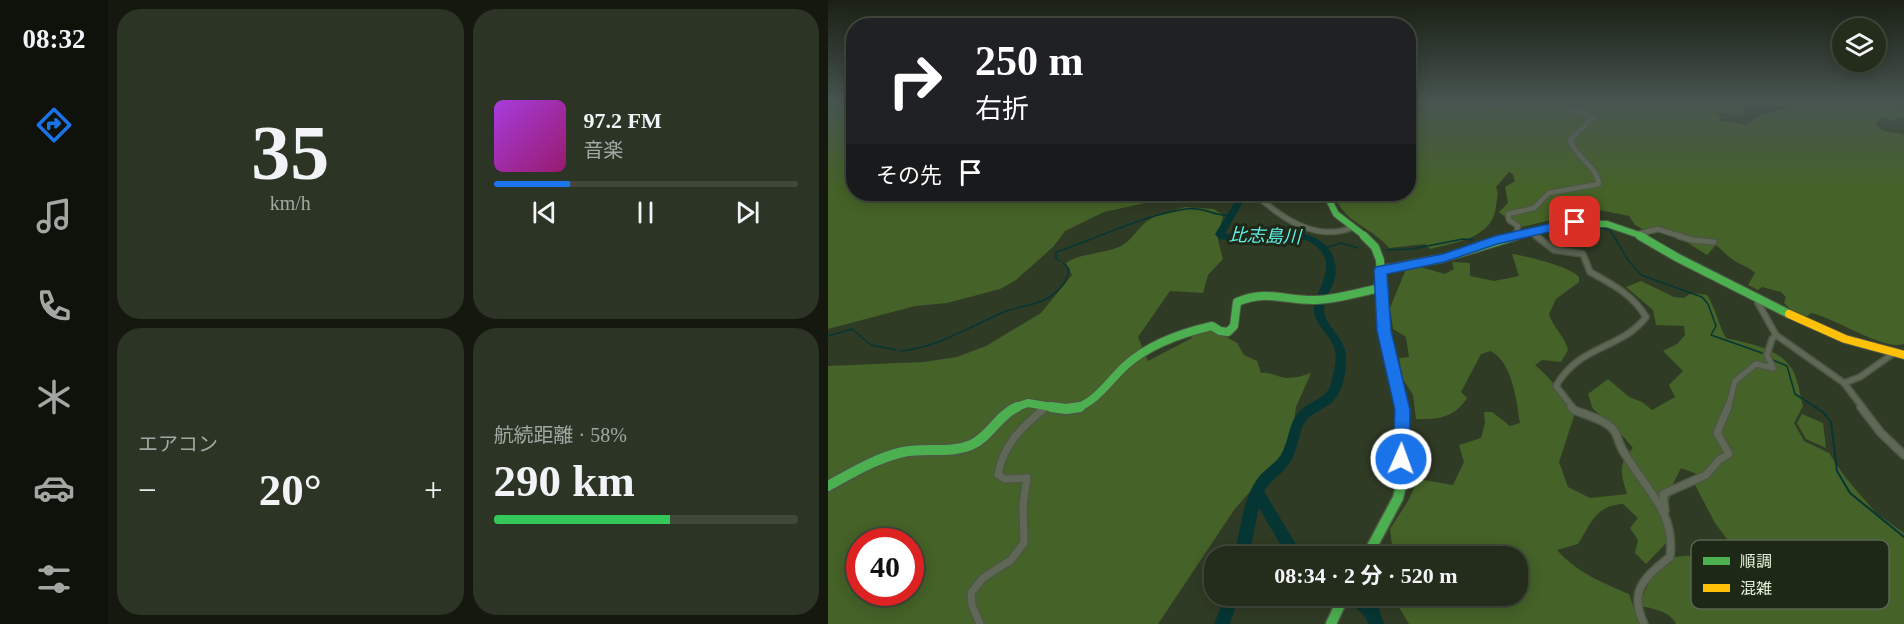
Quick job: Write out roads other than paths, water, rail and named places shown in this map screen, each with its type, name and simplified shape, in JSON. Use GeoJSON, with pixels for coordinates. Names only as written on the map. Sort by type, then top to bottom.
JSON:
{"type":"FeatureCollection","features":[{"type":"Feature","properties":{"kind":"street"},"geometry":{"type":"LineString","coordinates":[[1516,235],[1518,226],[1509,220],[1508,214],[1534,208],[1549,193],[1592,187],[1599,182],[1597,173],[1575,150],[1570,140],[1578,131]]}},
{"type":"Feature","properties":{"kind":"street"},"geometry":{"type":"LineString","coordinates":[[1263,201],[1283,220],[1294,225],[1332,233],[1351,228]]}},
{"type":"Feature","properties":{"kind":"street"},"geometry":{"type":"LineString","coordinates":[[1330,201],[1336,214],[1375,247],[1380,260],[1381,316],[1386,348],[1403,410],[1400,449],[1402,475],[1398,498],[1372,546]]}},
{"type":"Feature","properties":{"kind":"street"},"geometry":{"type":"LineString","coordinates":[[1380,270],[1444,258],[1516,235],[1567,223],[1607,224],[1637,234],[1678,258],[1841,340],[1872,350],[1904,355]]}},
{"type":"Feature","properties":{"kind":"street"},"geometry":{"type":"LineString","coordinates":[[1637,234],[1658,229],[1692,240],[1714,242]]}},
{"type":"Feature","properties":{"kind":"street"},"geometry":{"type":"LineString","coordinates":[[1531,232],[1554,250],[1583,254],[1590,272],[1621,289],[1644,312],[1646,317],[1643,323],[1580,356],[1560,374],[1556,386],[1574,410],[1605,423],[1615,431],[1622,448],[1666,514]]}},
{"type":"Feature","properties":{"kind":"street"},"geometry":{"type":"LineString","coordinates":[[828,486],[900,453],[970,446],[980,440],[996,419],[1016,406],[1030,403],[1065,410],[1082,406],[1104,391],[1126,365],[1173,339],[1212,326],[1220,331],[1228,332],[1234,326],[1238,302],[1255,294],[1269,293],[1312,300],[1381,288]]}},
{"type":"Feature","properties":{"kind":"street"},"geometry":{"type":"LineString","coordinates":[[1760,300],[1758,303],[1765,319],[1776,335],[1844,383],[1881,433],[1904,455]]}},
{"type":"Feature","properties":{"kind":"street"},"geometry":{"type":"LineString","coordinates":[[1644,624],[1637,614],[1635,602],[1645,577],[1670,557],[1672,542],[1663,495],[1706,475],[1719,460],[1729,454],[1717,433],[1735,381],[1756,364],[1773,368],[1767,356],[1776,335]]}},
{"type":"Feature","properties":{"kind":"street"},"geometry":{"type":"LineString","coordinates":[[1844,383],[1860,377],[1894,353]]}},
{"type":"Feature","properties":{"kind":"street"},"geometry":{"type":"LineString","coordinates":[[980,624],[971,602],[971,592],[976,584],[986,576],[1007,565],[1018,555],[1025,536],[1024,489],[1027,478],[1005,478],[998,475],[1000,460],[1022,428],[1046,406]]}},
{"type":"Feature","properties":{"kind":"street"},"geometry":{"type":"LineString","coordinates":[[1339,606],[1332,621],[1342,624]]}},
{"type":"Feature","properties":{"kind":"waterway","name":"比志島川"},"geometry":{"type":"LineString","coordinates":[[1239,201],[1220,234],[1222,237],[1271,233],[1290,234],[1320,244],[1329,255],[1331,272],[1319,312],[1323,323],[1337,341],[1341,355],[1338,378],[1333,393],[1325,402],[1303,416],[1285,459],[1258,489],[1244,546]]}},
{"type":"Feature","properties":{"kind":"waterway"},"geometry":{"type":"LineString","coordinates":[[1060,261],[1056,258],[1056,252],[1169,212],[1193,209],[1231,215]]}},
{"type":"Feature","properties":{"kind":"waterway"},"geometry":{"type":"LineString","coordinates":[[1546,232],[1577,226]]}},
{"type":"Feature","properties":{"kind":"waterway"},"geometry":{"type":"LineString","coordinates":[[1597,227],[1610,230],[1628,260],[1641,275],[1702,297],[1708,304],[1716,326],[1711,335],[1762,353]]}},
{"type":"Feature","properties":{"kind":"waterway"},"geometry":{"type":"LineString","coordinates":[[1386,250],[1412,249],[1463,239],[1473,240]]}},
{"type":"Feature","properties":{"kind":"waterway"},"geometry":{"type":"LineString","coordinates":[[1325,248],[1341,243],[1358,248]]}},
{"type":"Feature","properties":{"kind":"waterway"},"geometry":{"type":"LineString","coordinates":[[900,351],[941,341],[1004,312],[1048,298],[1067,278],[1069,269],[1063,263]]}},
{"type":"Feature","properties":{"kind":"waterway"},"geometry":{"type":"LineString","coordinates":[[828,336],[852,329],[871,345],[896,350]]}},
{"type":"Feature","properties":{"kind":"waterway"},"geometry":{"type":"LineString","coordinates":[[1773,360],[1787,366],[1795,394],[1817,408]]}},
{"type":"Feature","properties":{"kind":"waterway"},"geometry":{"type":"LineString","coordinates":[[1814,407],[1823,412],[1831,422],[1837,471],[1850,493],[1904,537]]}},
{"type":"Feature","properties":{"kind":"waterway"},"geometry":{"type":"LineString","coordinates":[[1258,493],[1289,546]]}},
{"type":"Feature","properties":{"kind":"waterway","name":"比志島川"},"geometry":{"type":"LineString","coordinates":[[1222,624],[1228,606]]}},
{"type":"Feature","properties":{"kind":"waterway"},"geometry":{"type":"LineString","coordinates":[[1366,606],[1373,612],[1376,624]]}}]}
